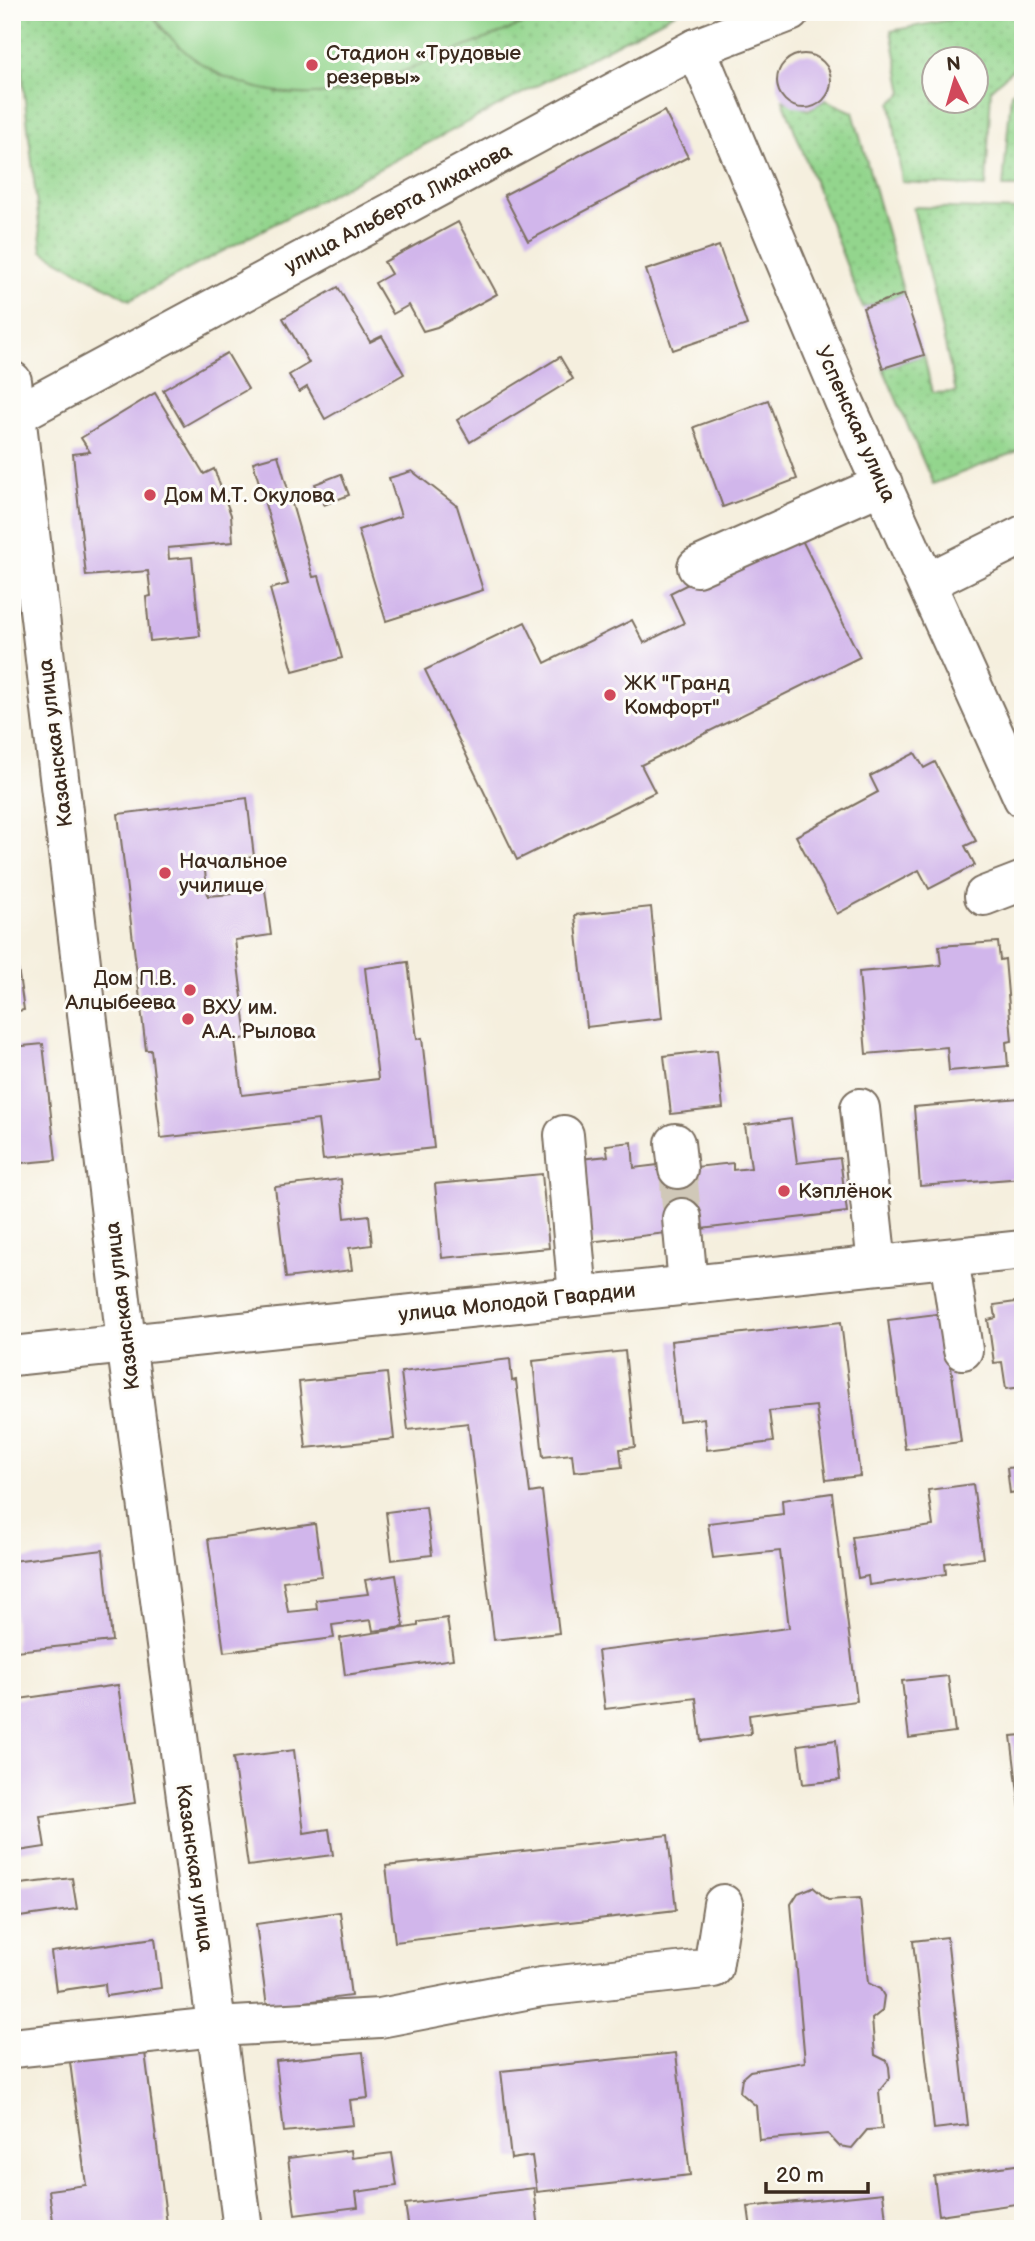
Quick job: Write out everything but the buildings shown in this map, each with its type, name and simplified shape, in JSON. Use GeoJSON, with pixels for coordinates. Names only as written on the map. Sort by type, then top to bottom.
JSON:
{"type":"FeatureCollection","features":[{"type":"Feature","properties":{"kind":"street","name":"улица Альберта Лиханова"},"geometry":{"type":"LineString","coordinates":[[14,404],[696,48],[790,12]]}},
{"type":"Feature","properties":{"kind":"street","name":"Успенская улица"},"geometry":{"type":"LineString","coordinates":[[696,48],[844,401],[1023,797]]}},
{"type":"Feature","properties":{"kind":"street","name":"Казанская улица"},"geometry":{"type":"LineString","coordinates":[[14,404],[126,1342],[243,2229]]}},
{"type":"Feature","properties":{"kind":"street"},"geometry":{"type":"LineString","coordinates":[[697,567],[883,484]]}},
{"type":"Feature","properties":{"kind":"street"},"geometry":{"type":"LineString","coordinates":[[928,582],[1023,535]]}},
{"type":"Feature","properties":{"kind":"street"},"geometry":{"type":"LineString","coordinates":[[984,896],[1023,881]]}},
{"type":"Feature","properties":{"kind":"street"},"geometry":{"type":"LineString","coordinates":[[860,1108],[877,1265]]}},
{"type":"Feature","properties":{"kind":"street"},"geometry":{"type":"LineString","coordinates":[[564,1135],[578,1296]]}},
{"type":"Feature","properties":{"kind":"street"},"geometry":{"type":"LineString","coordinates":[[682,1218],[688,1284]]}},
{"type":"Feature","properties":{"kind":"street","name":"улица Молодой Гвардии"},"geometry":{"type":"LineString","coordinates":[[12,1356],[1023,1250]]}},
{"type":"Feature","properties":{"kind":"street"},"geometry":{"type":"LineString","coordinates":[[949,1258],[963,1350]]}},
{"type":"Feature","properties":{"kind":"street"},"geometry":{"type":"LineString","coordinates":[[12,2048],[216,2027],[380,2018],[541,1987],[713,1968],[723,1904]]}},
{"type":"Feature","properties":{"kind":"green space"},"geometry":{"type":"Polygon","coordinates":[[[15,12],[151,12],[161,28],[189,54],[221,76],[359,89],[553,12],[677,12],[130,300],[42,251],[15,12]]]}},
{"type":"Feature","properties":{"kind":"green space","name":"Стадион «Трудовые резервы»"},"geometry":{"type":"Polygon","coordinates":[[[151,12],[553,12],[359,89],[299,94],[242,84],[216,72],[192,57],[170,37],[151,12]]]}},
{"type":"Feature","properties":{"kind":"green space"},"geometry":{"type":"Polygon","coordinates":[[[989,12],[1023,12],[1023,60],[991,89],[990,109],[990,46],[920,46],[920,116],[990,116],[986,187],[902,182],[891,103],[903,93],[891,31],[989,12]]]}},
{"type":"Feature","properties":{"kind":"green space"},"geometry":{"type":"Polygon","coordinates":[[[1023,83],[1023,187],[1003,187],[1011,93],[1023,83]]]}},
{"type":"Feature","properties":{"kind":"green space"},"geometry":{"type":"Polygon","coordinates":[[[783,100],[808,110],[826,100],[853,112],[904,294],[863,308],[783,100]]]}},
{"type":"Feature","properties":{"kind":"green space"},"geometry":{"type":"Polygon","coordinates":[[[913,207],[1023,210],[1023,449],[933,484],[883,368],[924,355],[932,393],[956,392],[913,207]]]}},
{"type":"Feature","properties":{"kind":"tunnel"},"geometry":{"type":"LineString","coordinates":[[678,1169],[682,1218]]}},
{"type":"Feature","properties":{"kind":"place","name":"Стадион «Трудовые резервы»"},"geometry":{"type":"Point","coordinates":[312,65]}},
{"type":"Feature","properties":{"kind":"place","name":"Дом М.Т. Окулова"},"geometry":{"type":"Point","coordinates":[150,495]}},
{"type":"Feature","properties":{"kind":"place","name":"ЖК \"Гранд Комфорт\""},"geometry":{"type":"Point","coordinates":[610,695]}},
{"type":"Feature","properties":{"kind":"place","name":"Начальное училище"},"geometry":{"type":"Point","coordinates":[165,873]}},
{"type":"Feature","properties":{"kind":"place","name":"Дом П.В. Алцыбеева"},"geometry":{"type":"Point","coordinates":[190,990]}},
{"type":"Feature","properties":{"kind":"place","name":"ВХУ им. А.А. Рылова"},"geometry":{"type":"Point","coordinates":[188,1019]}},
{"type":"Feature","properties":{"kind":"place","name":"Кэплёнок"},"geometry":{"type":"Point","coordinates":[784,1191]}}]}
